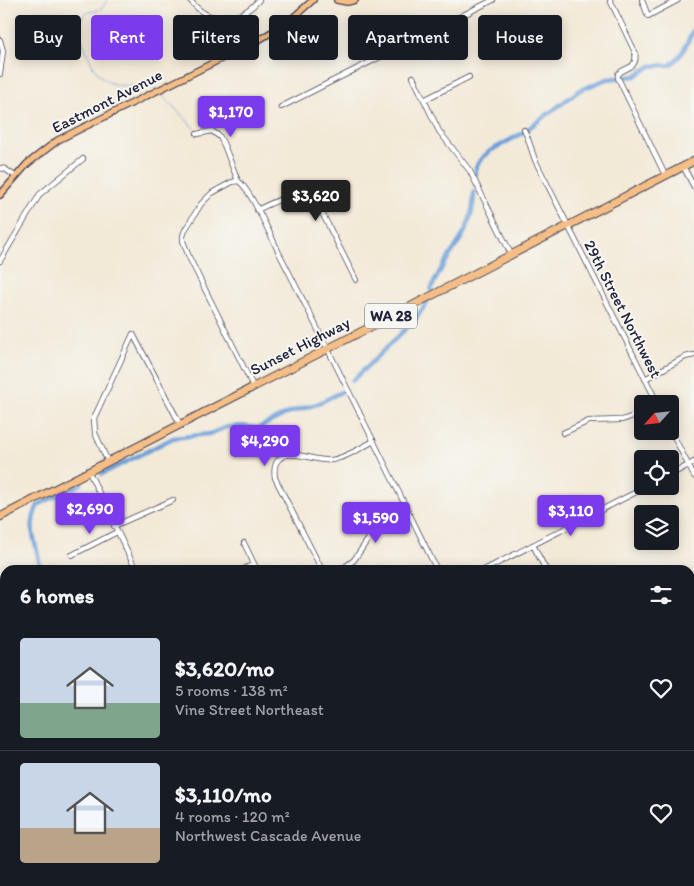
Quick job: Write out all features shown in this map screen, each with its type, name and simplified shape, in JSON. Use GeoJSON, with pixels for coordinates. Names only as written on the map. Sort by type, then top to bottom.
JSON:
{"type":"FeatureCollection","features":[{"type":"Feature","properties":{"kind":"highway","name":"Sunset Highway"},"geometry":{"type":"LineString","coordinates":[[0,517],[694,161]]}},
{"type":"Feature","properties":{"kind":"main road","name":"Eastmont Avenue"},"geometry":{"type":"LineString","coordinates":[[0,195],[15,176],[34,158],[58,140],[266,36],[296,15],[313,0]]}},
{"type":"Feature","properties":{"kind":"main road"},"geometry":{"type":"LineString","coordinates":[[337,0],[347,2],[355,0]]}},
{"type":"Feature","properties":{"kind":"street"},"geometry":{"type":"LineString","coordinates":[[190,0],[203,12],[219,18],[229,18],[244,14],[259,0]]}},
{"type":"Feature","properties":{"kind":"street"},"geometry":{"type":"LineString","coordinates":[[281,107],[493,0]]}},
{"type":"Feature","properties":{"kind":"street"},"geometry":{"type":"LineString","coordinates":[[610,0],[636,52],[637,59],[629,69],[618,74],[618,78],[665,176]]}},
{"type":"Feature","properties":{"kind":"street"},"geometry":{"type":"LineString","coordinates":[[642,0],[648,16],[678,0]]}},
{"type":"Feature","properties":{"kind":"street"},"geometry":{"type":"LineString","coordinates":[[0,40],[3,51],[0,74]]}},
{"type":"Feature","properties":{"kind":"street"},"geometry":{"type":"LineString","coordinates":[[413,77],[440,132],[470,171],[511,254]]}},
{"type":"Feature","properties":{"kind":"street"},"geometry":{"type":"LineString","coordinates":[[424,100],[469,77]]}},
{"type":"Feature","properties":{"kind":"street","name":"29th Street Northwest"},"geometry":{"type":"LineString","coordinates":[[524,130],[535,160],[567,226],[653,395]]}},
{"type":"Feature","properties":{"kind":"street"},"geometry":{"type":"LineString","coordinates":[[197,134],[212,131],[220,137],[238,181],[245,186],[328,348],[435,565]]}},
{"type":"Feature","properties":{"kind":"street"},"geometry":{"type":"LineString","coordinates":[[0,261],[40,194],[82,159]]}},
{"type":"Feature","properties":{"kind":"street"},"geometry":{"type":"LineString","coordinates":[[683,166],[694,187]]}},
{"type":"Feature","properties":{"kind":"street"},"geometry":{"type":"LineString","coordinates":[[0,168],[15,176]]}},
{"type":"Feature","properties":{"kind":"street"},"geometry":{"type":"LineString","coordinates":[[238,181],[232,182],[205,199],[185,230],[183,241],[189,257],[254,386]]}},
{"type":"Feature","properties":{"kind":"street"},"geometry":{"type":"LineString","coordinates":[[257,210],[300,193],[313,195],[356,280]]}},
{"type":"Feature","properties":{"kind":"street"},"geometry":{"type":"LineString","coordinates":[[108,462],[95,432],[94,418],[133,334],[180,424]]}},
{"type":"Feature","properties":{"kind":"street"},"geometry":{"type":"LineString","coordinates":[[645,379],[685,357],[694,356]]}},
{"type":"Feature","properties":{"kind":"street"},"geometry":{"type":"LineString","coordinates":[[563,433],[589,421],[622,420],[634,416]]}},
{"type":"Feature","properties":{"kind":"street"},"geometry":{"type":"LineString","coordinates":[[676,440],[694,476]]}},
{"type":"Feature","properties":{"kind":"street"},"geometry":{"type":"LineString","coordinates":[[319,565],[275,478],[275,464],[280,458],[288,454],[322,461],[338,459],[374,442]]}},
{"type":"Feature","properties":{"kind":"street"},"geometry":{"type":"LineString","coordinates":[[679,470],[694,462]]}},
{"type":"Feature","properties":{"kind":"street"},"geometry":{"type":"LineString","coordinates":[[89,472],[134,565]]}},
{"type":"Feature","properties":{"kind":"street"},"geometry":{"type":"LineString","coordinates":[[494,565],[634,493]]}},
{"type":"Feature","properties":{"kind":"street"},"geometry":{"type":"LineString","coordinates":[[114,526],[173,500]]}},
{"type":"Feature","properties":{"kind":"street"},"geometry":{"type":"LineString","coordinates":[[348,565],[354,560],[382,519],[388,513],[405,504]]}},
{"type":"Feature","properties":{"kind":"street"},"geometry":{"type":"LineString","coordinates":[[72,555],[117,532]]}},
{"type":"Feature","properties":{"kind":"street"},"geometry":{"type":"LineString","coordinates":[[244,543],[254,564]]}},
{"type":"Feature","properties":{"kind":"street"},"geometry":{"type":"LineString","coordinates":[[533,545],[543,565]]}},
{"type":"Feature","properties":{"kind":"waterway"},"geometry":{"type":"LineString","coordinates":[[107,0],[103,7],[85,15],[79,28],[92,64],[100,75],[110,83],[126,86],[145,85],[156,89]]}},
{"type":"Feature","properties":{"kind":"waterway"},"geometry":{"type":"LineString","coordinates":[[476,174],[476,167],[480,160],[490,151],[521,134],[580,90],[607,79],[635,76],[651,66],[670,65],[682,53],[694,29]]}},
{"type":"Feature","properties":{"kind":"waterway"},"geometry":{"type":"LineString","coordinates":[[159,92],[195,129]]}},
{"type":"Feature","properties":{"kind":"waterway"},"geometry":{"type":"LineString","coordinates":[[431,290],[443,265],[464,234],[469,222],[474,192]]}},
{"type":"Feature","properties":{"kind":"waterway"},"geometry":{"type":"LineString","coordinates":[[352,381],[415,320],[428,301]]}},
{"type":"Feature","properties":{"kind":"waterway"},"geometry":{"type":"LineString","coordinates":[[102,474],[173,438],[209,434],[227,427],[258,428],[288,413],[317,404],[341,392]]}},
{"type":"Feature","properties":{"kind":"waterway"},"geometry":{"type":"LineString","coordinates":[[39,565],[33,531],[34,515],[38,505],[81,484]]}}]}
